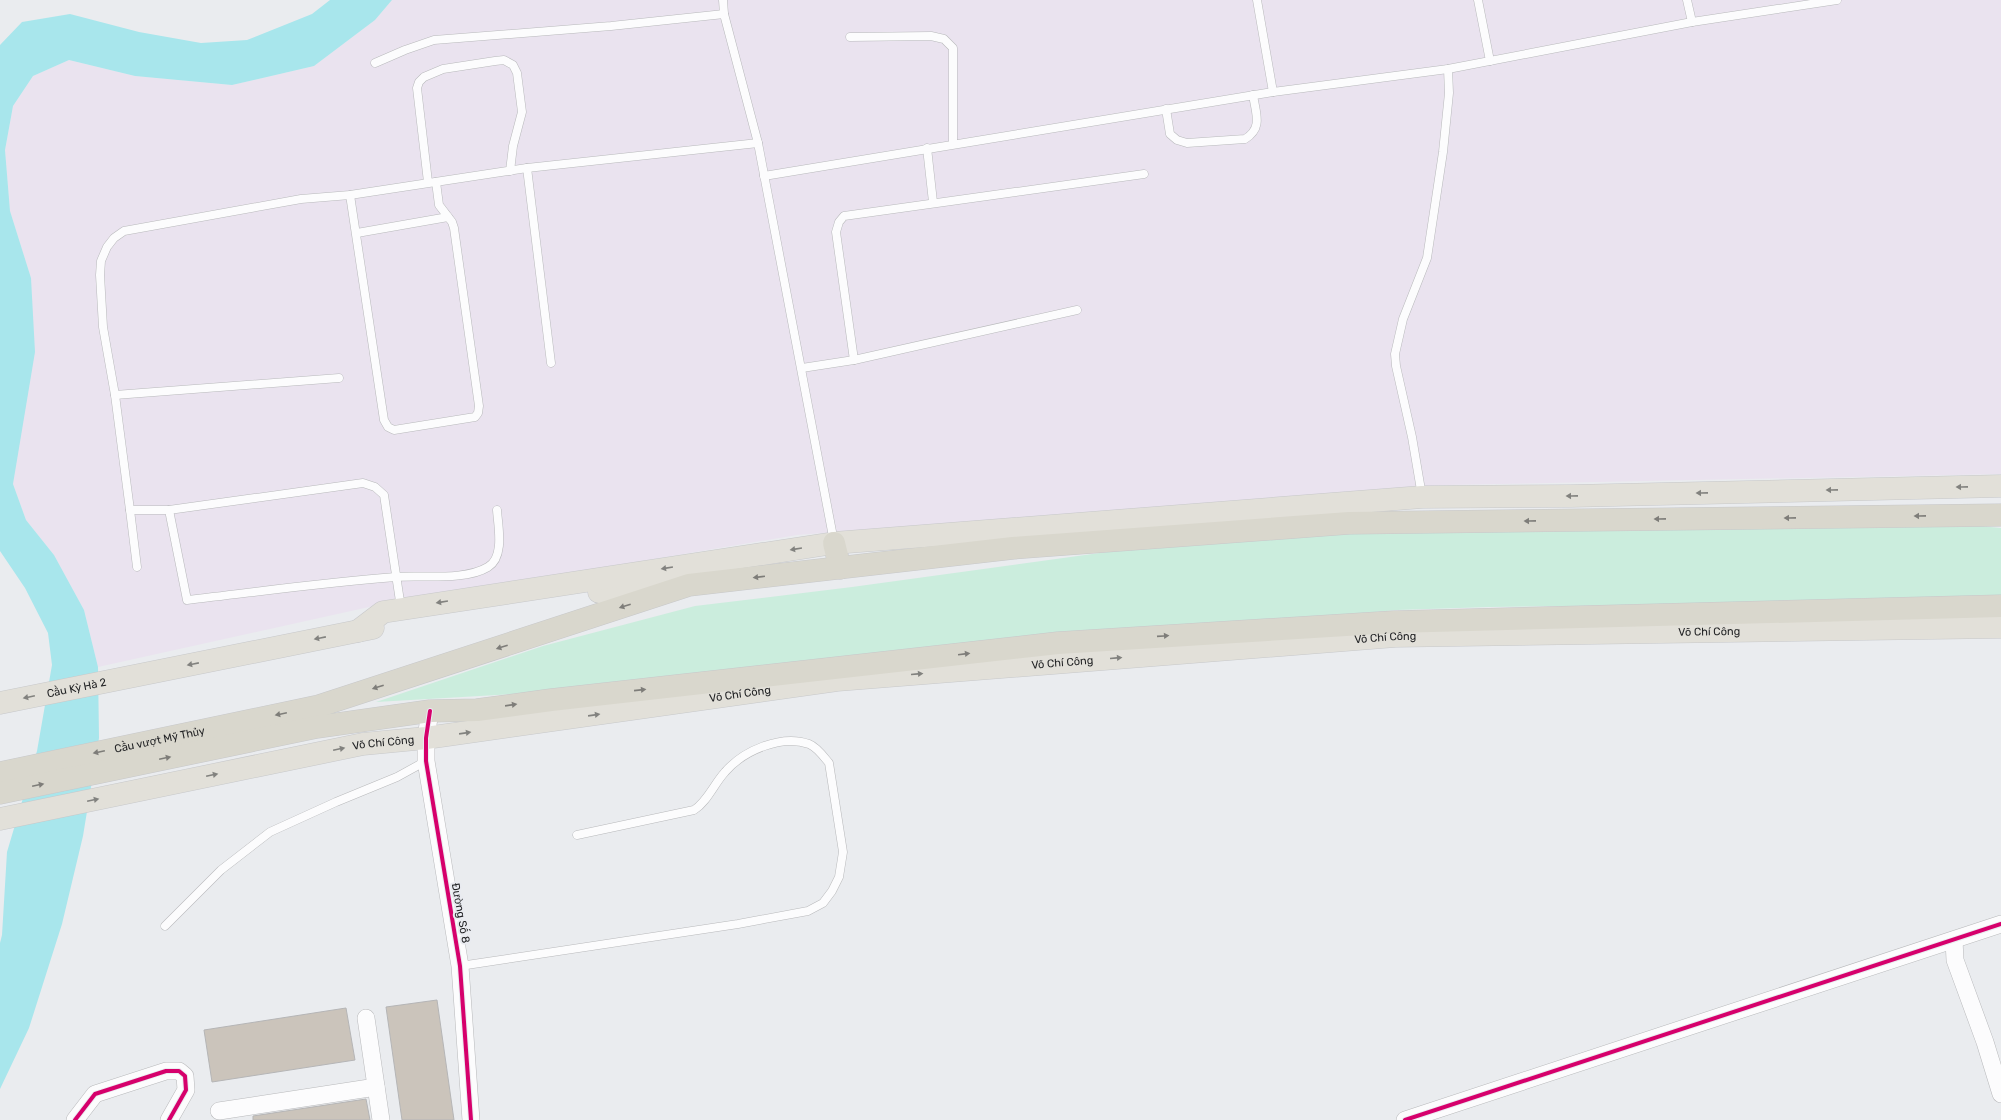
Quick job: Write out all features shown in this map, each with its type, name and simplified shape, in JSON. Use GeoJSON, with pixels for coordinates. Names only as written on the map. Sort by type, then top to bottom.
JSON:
{"type":"FeatureCollection","features":[{"type":"Feature","properties":{"kind":"highway"},"geometry":{"type":"LineString","coordinates":[[318,717],[689,585],[1013,548],[1349,523],[2001,515]]}},
{"type":"Feature","properties":{"kind":"highway"},"geometry":{"type":"LineString","coordinates":[[834,543],[840,568]]}},
{"type":"Feature","properties":{"kind":"highway","name":"Võ Chí Công"},"geometry":{"type":"LineString","coordinates":[[318,717],[477,710],[551,700],[1058,643],[1394,622],[2001,606]]}},
{"type":"Feature","properties":{"kind":"highway","name":"Cầu vượt Mỹ Thủy"},"geometry":{"type":"LineString","coordinates":[[0,773],[318,717]]}},
{"type":"Feature","properties":{"kind":"highway","name":"Cầu vượt Mỹ Thủy"},"geometry":{"type":"LineString","coordinates":[[0,793],[318,717]]}},
{"type":"Feature","properties":{"kind":"main road"},"geometry":{"type":"LineString","coordinates":[[358,631],[383,612],[401,608],[834,543],[1422,496],[1571,496],[2001,486]]}},
{"type":"Feature","properties":{"kind":"main road"},"geometry":{"type":"LineString","coordinates":[[358,631],[586,593],[689,585]]}},
{"type":"Feature","properties":{"kind":"main road","name":"Võ Chí Công"},"geometry":{"type":"LineString","coordinates":[[0,819],[363,744],[426,738],[837,680],[1396,636],[2001,627]]}},
{"type":"Feature","properties":{"kind":"main road","name":"Cầu Kỳ Hà 2"},"geometry":{"type":"LineString","coordinates":[[2,703],[358,631]]}},
{"type":"Feature","properties":{"kind":"street","name":"Đường Số 8"},"geometry":{"type":"LineString","coordinates":[[430,711],[426,738],[426,761],[460,966],[471,1120]]}},
{"type":"Feature","properties":{"kind":"street"},"geometry":{"type":"LineString","coordinates":[[1406,1120],[2001,924]]}},
{"type":"Feature","properties":{"kind":"street"},"geometry":{"type":"LineString","coordinates":[[1954,940],[1954,960],[1985,1042],[2001,1094]]}},
{"type":"Feature","properties":{"kind":"street"},"geometry":{"type":"LineString","coordinates":[[366,1018],[381,1120]]}},
{"type":"Feature","properties":{"kind":"street"},"geometry":{"type":"LineString","coordinates":[[75,1120],[95,1094],[166,1071],[179,1071],[185,1076],[186,1090],[168,1120]]}},
{"type":"Feature","properties":{"kind":"street"},"geometry":{"type":"LineString","coordinates":[[219,1111],[376,1087]]}},
{"type":"Feature","properties":{"kind":"lane"},"geometry":{"type":"LineString","coordinates":[[723,0],[724,14],[758,143],[802,368],[834,543]]}},
{"type":"Feature","properties":{"kind":"lane"},"geometry":{"type":"LineString","coordinates":[[1257,0],[1273,92]]}},
{"type":"Feature","properties":{"kind":"lane"},"geometry":{"type":"LineString","coordinates":[[1478,0],[1490,61]]}},
{"type":"Feature","properties":{"kind":"lane"},"geometry":{"type":"LineString","coordinates":[[1686,0],[1692,22]]}},
{"type":"Feature","properties":{"kind":"lane"},"geometry":{"type":"LineString","coordinates":[[764,176],[1273,92],[1448,69],[1796,3],[1837,0]]}},
{"type":"Feature","properties":{"kind":"lane"},"geometry":{"type":"LineString","coordinates":[[375,63],[405,50],[434,40],[611,26],[724,14]]}},
{"type":"Feature","properties":{"kind":"lane"},"geometry":{"type":"LineString","coordinates":[[850,37],[931,36],[944,39],[953,48],[953,144]]}},
{"type":"Feature","properties":{"kind":"lane"},"geometry":{"type":"LineString","coordinates":[[428,182],[417,88],[419,82],[424,77],[443,69],[504,60],[513,66],[518,73],[522,112],[513,146],[510,171]]}},
{"type":"Feature","properties":{"kind":"lane"},"geometry":{"type":"LineString","coordinates":[[1422,496],[1412,437],[1396,366],[1395,354],[1403,319],[1427,258],[1443,152],[1449,94],[1448,69]]}},
{"type":"Feature","properties":{"kind":"lane"},"geometry":{"type":"LineString","coordinates":[[1166,110],[1170,134],[1177,140],[1187,143],[1245,139],[1253,134],[1257,125],[1253,96]]}},
{"type":"Feature","properties":{"kind":"lane"},"geometry":{"type":"LineString","coordinates":[[137,567],[115,395],[103,327],[100,274],[101,261],[114,238],[124,231],[301,199],[350,195],[527,168],[758,143]]}},
{"type":"Feature","properties":{"kind":"lane"},"geometry":{"type":"LineString","coordinates":[[927,148],[933,202]]}},
{"type":"Feature","properties":{"kind":"lane"},"geometry":{"type":"LineString","coordinates":[[527,168],[552,363]]}},
{"type":"Feature","properties":{"kind":"lane"},"geometry":{"type":"LineString","coordinates":[[854,360],[836,232],[839,222],[844,216],[854,213],[1144,174]]}},
{"type":"Feature","properties":{"kind":"lane"},"geometry":{"type":"LineString","coordinates":[[350,195],[357,233],[384,420],[388,427],[394,430],[475,417],[478,413],[479,406],[454,228],[452,222],[438,205],[436,182]]}},
{"type":"Feature","properties":{"kind":"lane"},"geometry":{"type":"LineString","coordinates":[[357,233],[448,217]]}},
{"type":"Feature","properties":{"kind":"lane"},"geometry":{"type":"LineString","coordinates":[[802,368],[854,360],[1077,310]]}},
{"type":"Feature","properties":{"kind":"lane"},"geometry":{"type":"LineString","coordinates":[[115,395],[339,378]]}},
{"type":"Feature","properties":{"kind":"lane"},"geometry":{"type":"LineString","coordinates":[[130,510],[169,510],[363,483],[375,487],[384,495],[401,608]]}},
{"type":"Feature","properties":{"kind":"lane"},"geometry":{"type":"LineString","coordinates":[[169,510],[188,600],[396,577],[469,575],[489,567],[496,558],[499,550],[497,510]]}},
{"type":"Feature","properties":{"kind":"lane"},"geometry":{"type":"LineString","coordinates":[[460,966],[738,924],[808,911],[823,903],[832,891],[839,877],[843,852],[829,763],[821,753],[809,744],[787,742],[757,748],[735,762],[711,789],[701,806],[694,810],[577,835]]}},
{"type":"Feature","properties":{"kind":"lane"},"geometry":{"type":"LineString","coordinates":[[165,926],[221,870],[270,832],[336,802],[397,777],[426,761]]}},
{"type":"Feature","properties":{"kind":"shaded area"},"geometry":{"type":"Polygon","coordinates":[[[392,0],[2001,0],[2001,474],[1445,485],[797,535],[369,607],[98,667],[84,610],[54,555],[26,520],[13,484],[20,432],[31,278],[10,211],[5,150],[13,106],[33,76],[69,60],[135,76],[232,85],[314,66],[375,20],[392,0]]]}},
{"type":"Feature","properties":{"kind":"green space"},"geometry":{"type":"Polygon","coordinates":[[[1960,524],[2001,528],[2001,601],[1490,607],[1397,610],[845,660],[601,689],[376,702],[543,646],[695,606],[852,587],[1172,543],[1385,528],[1960,524]]]}},
{"type":"Feature","properties":{"kind":"water"},"geometry":{"type":"Polygon","coordinates":[[[330,0],[392,0],[375,20],[314,66],[232,85],[135,76],[69,60],[33,76],[13,106],[5,150],[10,211],[31,278],[35,352],[13,484],[26,520],[54,555],[84,610],[98,667],[99,738],[83,836],[62,924],[29,1028],[0,1089],[0,943],[2,935],[7,852],[37,751],[52,665],[48,633],[25,588],[0,551],[0,45],[22,22],[70,14],[139,32],[201,43],[247,40],[312,14],[330,0]]]}},
{"type":"Feature","properties":{"kind":"building"},"geometry":{"type":"Polygon","coordinates":[[[437,1000],[454,1120],[402,1120],[386,1007],[437,1000]]]}},
{"type":"Feature","properties":{"kind":"building"},"geometry":{"type":"Polygon","coordinates":[[[346,1008],[355,1060],[212,1082],[204,1030],[346,1008]]]}},
{"type":"Feature","properties":{"kind":"building"},"geometry":{"type":"Polygon","coordinates":[[[366,1099],[370,1120],[253,1120],[253,1116],[366,1099]]]}},
{"type":"Feature","properties":{"kind":"cycle path"},"geometry":{"type":"LineString","coordinates":[[430,711],[426,738],[426,761],[460,966],[471,1120]]}},
{"type":"Feature","properties":{"kind":"cycle path"},"geometry":{"type":"LineString","coordinates":[[1405,1120],[2001,924]]}},
{"type":"Feature","properties":{"kind":"cycle path"},"geometry":{"type":"LineString","coordinates":[[75,1120],[95,1094],[166,1071],[179,1071],[185,1076],[186,1090],[169,1120]]}}]}
